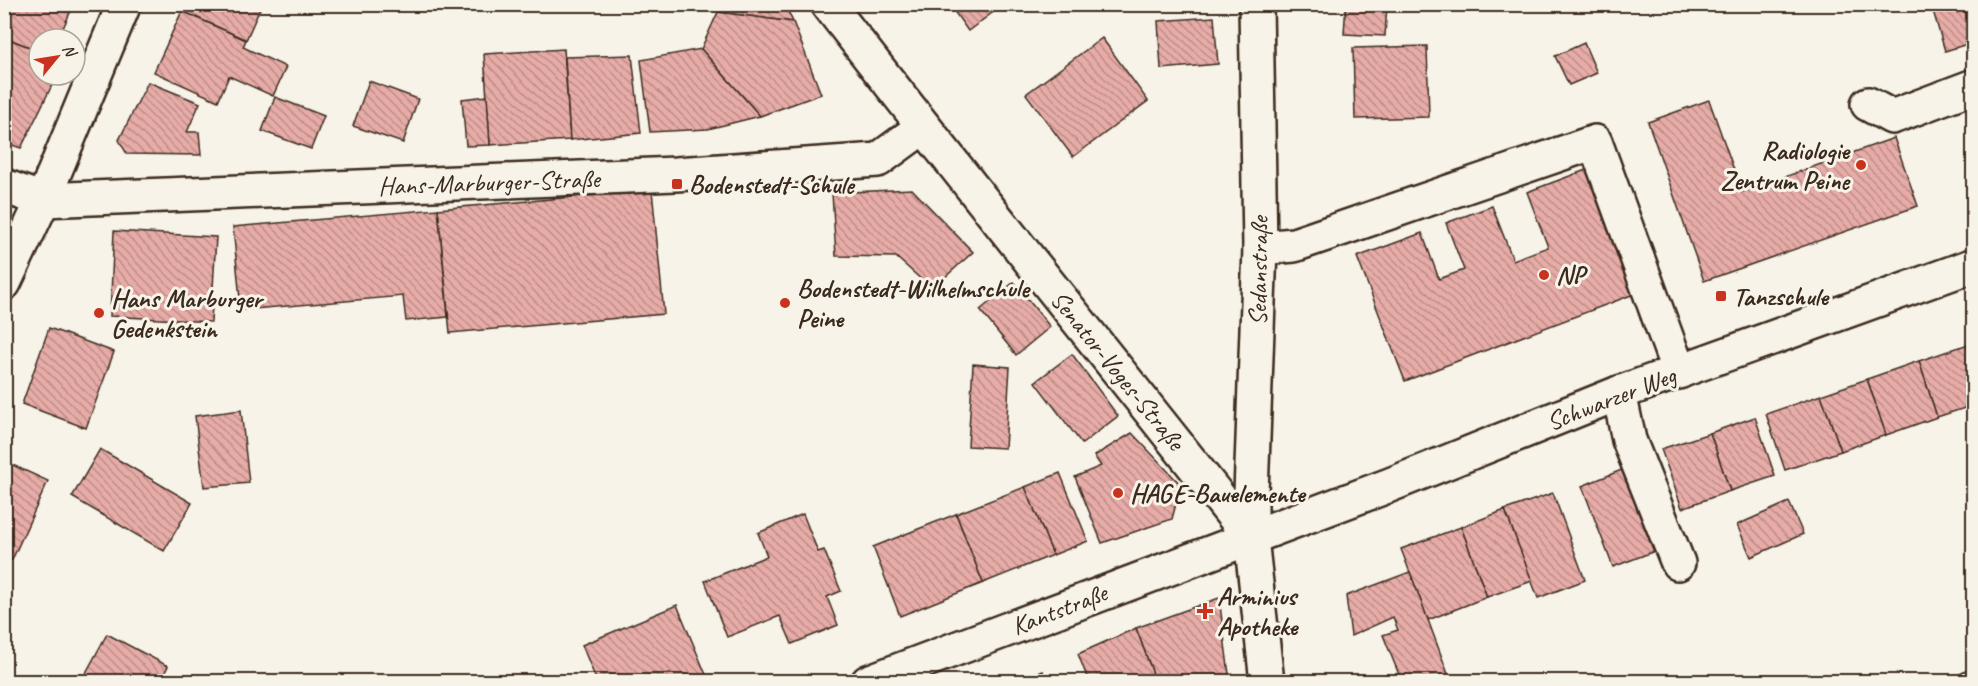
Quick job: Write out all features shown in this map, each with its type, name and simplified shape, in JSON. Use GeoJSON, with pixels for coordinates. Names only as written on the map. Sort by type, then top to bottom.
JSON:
{"type":"FeatureCollection","features":[{"type":"Feature","properties":{"kind":"street"},"geometry":{"type":"LineString","coordinates":[[4,283],[43,200],[124,4]]}},
{"type":"Feature","properties":{"kind":"street","name":"Senator-Voges-Straße"},"geometry":{"type":"LineString","coordinates":[[828,4],[923,127],[1251,538]]}},
{"type":"Feature","properties":{"kind":"street","name":"Sedanstraße"},"geometry":{"type":"LineString","coordinates":[[1256,4],[1260,248],[1251,538],[1267,681]]}},
{"type":"Feature","properties":{"kind":"street"},"geometry":{"type":"LineString","coordinates":[[1868,104],[1892,117],[1974,86]]}},
{"type":"Feature","properties":{"kind":"street","name":"Hans-Marburger-Straße"},"geometry":{"type":"LineString","coordinates":[[43,200],[676,174],[878,160],[923,127]]}},
{"type":"Feature","properties":{"kind":"street"},"geometry":{"type":"LineString","coordinates":[[1260,248],[1294,245],[1595,142],[1679,372]]}},
{"type":"Feature","properties":{"kind":"street"},"geometry":{"type":"LineString","coordinates":[[4,186],[43,200]]}},
{"type":"Feature","properties":{"kind":"street","name":"Schwarzer Weg"},"geometry":{"type":"LineString","coordinates":[[1251,538],[1619,393],[1974,265]]}},
{"type":"Feature","properties":{"kind":"street"},"geometry":{"type":"LineString","coordinates":[[1619,393],[1629,440],[1678,563]]}},
{"type":"Feature","properties":{"kind":"street","name":"Kantstraße"},"geometry":{"type":"LineString","coordinates":[[868,681],[1251,538]]}},
{"type":"Feature","properties":{"kind":"building"},"geometry":{"type":"Polygon","coordinates":[[[14,4],[74,4],[63,27],[27,27],[27,46],[4,37],[4,27],[14,4]]]}},
{"type":"Feature","properties":{"kind":"building"},"geometry":{"type":"Polygon","coordinates":[[[185,4],[262,4],[246,40],[182,11],[185,4]]]}},
{"type":"Feature","properties":{"kind":"building"},"geometry":{"type":"Polygon","coordinates":[[[714,4],[785,4],[793,22],[718,12],[714,4]]]}},
{"type":"Feature","properties":{"kind":"building"},"geometry":{"type":"Polygon","coordinates":[[[949,4],[1004,4],[968,31],[949,4]]]}},
{"type":"Feature","properties":{"kind":"building"},"geometry":{"type":"Polygon","coordinates":[[[1346,4],[1387,4],[1385,36],[1344,34],[1346,4]]]}},
{"type":"Feature","properties":{"kind":"building"},"geometry":{"type":"Polygon","coordinates":[[[1931,4],[1974,4],[1974,42],[1945,51],[1931,4]]]}},
{"type":"Feature","properties":{"kind":"building"},"geometry":{"type":"Polygon","coordinates":[[[182,11],[246,40],[243,47],[286,67],[273,96],[229,76],[218,101],[154,72],[182,11]]]}},
{"type":"Feature","properties":{"kind":"building"},"geometry":{"type":"Polygon","coordinates":[[[718,12],[793,22],[821,94],[760,116],[701,49],[718,12]]]}},
{"type":"Feature","properties":{"kind":"building"},"geometry":{"type":"Polygon","coordinates":[[[1214,17],[1218,64],[1161,69],[1158,21],[1214,17]]]}},
{"type":"Feature","properties":{"kind":"building"},"geometry":{"type":"Polygon","coordinates":[[[4,37],[27,46],[27,87],[51,87],[21,148],[4,142],[4,37]]]}},
{"type":"Feature","properties":{"kind":"building"},"geometry":{"type":"Polygon","coordinates":[[[1102,38],[1148,101],[1073,157],[1026,94],[1102,38]]]}},
{"type":"Feature","properties":{"kind":"building"},"geometry":{"type":"Polygon","coordinates":[[[1584,43],[1597,73],[1569,85],[1555,56],[1584,43]]]}},
{"type":"Feature","properties":{"kind":"building"},"geometry":{"type":"Polygon","coordinates":[[[1427,46],[1429,117],[1355,119],[1353,48],[1427,46]]]}},
{"type":"Feature","properties":{"kind":"building"},"geometry":{"type":"Polygon","coordinates":[[[564,49],[570,140],[490,145],[484,54],[564,49]]]}},
{"type":"Feature","properties":{"kind":"building"},"geometry":{"type":"Polygon","coordinates":[[[701,49],[760,116],[708,129],[650,132],[641,60],[701,49]]]}},
{"type":"Feature","properties":{"kind":"building"},"geometry":{"type":"Polygon","coordinates":[[[632,55],[641,133],[570,140],[565,57],[632,55]]]}},
{"type":"Feature","properties":{"kind":"building"},"geometry":{"type":"Polygon","coordinates":[[[369,81],[418,99],[403,143],[353,126],[369,81]]]}},
{"type":"Feature","properties":{"kind":"building"},"geometry":{"type":"Polygon","coordinates":[[[148,82],[200,103],[187,132],[199,132],[201,155],[127,154],[119,140],[148,82]]]}},
{"type":"Feature","properties":{"kind":"building"},"geometry":{"type":"Polygon","coordinates":[[[487,96],[490,145],[466,146],[462,99],[487,96]]]}},
{"type":"Feature","properties":{"kind":"building"},"geometry":{"type":"Polygon","coordinates":[[[275,97],[324,116],[311,149],[262,131],[275,97]]]}},
{"type":"Feature","properties":{"kind":"building","name":"Radiologie Zentrum Peine"},"geometry":{"type":"Polygon","coordinates":[[[1709,100],[1742,192],[1894,138],[1918,206],[1704,281],[1648,122],[1709,100]]]}},
{"type":"Feature","properties":{"kind":"building","name":"NP"},"geometry":{"type":"Polygon","coordinates":[[[1594,167],[1642,291],[1405,381],[1357,257],[1422,233],[1439,279],[1464,270],[1446,223],[1492,206],[1513,260],[1548,247],[1527,192],[1594,167]]]}},
{"type":"Feature","properties":{"kind":"building"},"geometry":{"type":"Polygon","coordinates":[[[912,189],[973,252],[932,289],[896,257],[836,256],[832,193],[912,189]]]}},
{"type":"Feature","properties":{"kind":"building"},"geometry":{"type":"Polygon","coordinates":[[[652,190],[664,314],[450,333],[438,209],[652,190]]]}},
{"type":"Feature","properties":{"kind":"building"},"geometry":{"type":"Polygon","coordinates":[[[438,209],[448,317],[406,321],[403,296],[241,310],[233,227],[438,209]]]}},
{"type":"Feature","properties":{"kind":"building"},"geometry":{"type":"Polygon","coordinates":[[[114,231],[216,237],[211,322],[110,316],[114,231]]]}},
{"type":"Feature","properties":{"kind":"building"},"geometry":{"type":"Polygon","coordinates":[[[1014,282],[1050,327],[1016,355],[980,310],[1014,282]]]}},
{"type":"Feature","properties":{"kind":"building"},"geometry":{"type":"Polygon","coordinates":[[[49,328],[114,352],[86,428],[22,404],[49,328]]]}},
{"type":"Feature","properties":{"kind":"building"},"geometry":{"type":"Polygon","coordinates":[[[1974,342],[1974,405],[1937,417],[1919,361],[1974,342]]]}},
{"type":"Feature","properties":{"kind":"building"},"geometry":{"type":"Polygon","coordinates":[[[1072,354],[1118,416],[1082,444],[1035,382],[1072,354]]]}},
{"type":"Feature","properties":{"kind":"building"},"geometry":{"type":"Polygon","coordinates":[[[1919,361],[1937,417],[1886,435],[1867,379],[1919,361]]]}},
{"type":"Feature","properties":{"kind":"building"},"geometry":{"type":"Polygon","coordinates":[[[973,364],[1010,367],[1005,448],[968,446],[973,364]]]}},
{"type":"Feature","properties":{"kind":"building"},"geometry":{"type":"Polygon","coordinates":[[[1867,379],[1886,435],[1841,451],[1821,395],[1867,379]]]}},
{"type":"Feature","properties":{"kind":"building"},"geometry":{"type":"Polygon","coordinates":[[[1821,395],[1841,451],[1785,470],[1766,414],[1821,395]]]}},
{"type":"Feature","properties":{"kind":"building"},"geometry":{"type":"Polygon","coordinates":[[[241,410],[249,483],[204,487],[195,416],[241,410]]]}},
{"type":"Feature","properties":{"kind":"building"},"geometry":{"type":"Polygon","coordinates":[[[1755,417],[1775,476],[1730,491],[1710,433],[1755,417]]]}},
{"type":"Feature","properties":{"kind":"building"},"geometry":{"type":"Polygon","coordinates":[[[1132,433],[1181,485],[1172,519],[1102,543],[1075,477],[1101,466],[1094,456],[1132,433]]]}},
{"type":"Feature","properties":{"kind":"building"},"geometry":{"type":"Polygon","coordinates":[[[1710,433],[1730,491],[1682,508],[1661,449],[1710,433]]]}},
{"type":"Feature","properties":{"kind":"building"},"geometry":{"type":"Polygon","coordinates":[[[100,449],[192,503],[164,551],[72,497],[100,449]]]}},
{"type":"Feature","properties":{"kind":"building"},"geometry":{"type":"Polygon","coordinates":[[[4,461],[48,481],[12,560],[4,556],[4,461]]]}},
{"type":"Feature","properties":{"kind":"building"},"geometry":{"type":"Polygon","coordinates":[[[1629,467],[1660,549],[1613,567],[1582,486],[1629,467]]]}},
{"type":"Feature","properties":{"kind":"building"},"geometry":{"type":"Polygon","coordinates":[[[1060,473],[1088,541],[1053,555],[1025,487],[1060,473]]]}},
{"type":"Feature","properties":{"kind":"building"},"geometry":{"type":"Polygon","coordinates":[[[1025,487],[1053,555],[983,583],[956,514],[1025,487]]]}},
{"type":"Feature","properties":{"kind":"building"},"geometry":{"type":"Polygon","coordinates":[[[1553,493],[1585,580],[1538,598],[1505,510],[1553,493]]]}},
{"type":"Feature","properties":{"kind":"building"},"geometry":{"type":"Polygon","coordinates":[[[1789,502],[1803,534],[1751,557],[1737,525],[1789,502]]]}},
{"type":"Feature","properties":{"kind":"building"},"geometry":{"type":"Polygon","coordinates":[[[1505,510],[1532,581],[1487,597],[1461,527],[1505,510]]]}},
{"type":"Feature","properties":{"kind":"building"},"geometry":{"type":"Polygon","coordinates":[[[803,514],[818,552],[824,550],[841,591],[827,597],[838,625],[792,644],[780,616],[727,637],[705,581],[767,556],[758,533],[803,514]]]}},
{"type":"Feature","properties":{"kind":"building"},"geometry":{"type":"Polygon","coordinates":[[[956,514],[983,583],[900,616],[873,547],[956,514]]]}},
{"type":"Feature","properties":{"kind":"building"},"geometry":{"type":"Polygon","coordinates":[[[1461,527],[1487,597],[1428,620],[1401,549],[1461,527]]]}},
{"type":"Feature","properties":{"kind":"building"},"geometry":{"type":"Polygon","coordinates":[[[1410,572],[1451,682],[1402,682],[1383,635],[1398,630],[1393,617],[1351,636],[1346,596],[1410,572]]]}},
{"type":"Feature","properties":{"kind":"building"},"geometry":{"type":"Polygon","coordinates":[[[1219,598],[1230,682],[1156,682],[1136,628],[1219,598]]]}},
{"type":"Feature","properties":{"kind":"building"},"geometry":{"type":"Polygon","coordinates":[[[677,605],[709,682],[597,682],[582,645],[677,605]]]}},
{"type":"Feature","properties":{"kind":"building"},"geometry":{"type":"Polygon","coordinates":[[[1136,628],[1156,682],[1089,682],[1078,654],[1136,628]]]}},
{"type":"Feature","properties":{"kind":"building"},"geometry":{"type":"Polygon","coordinates":[[[107,634],[168,666],[160,682],[81,682],[107,634]]]}},
{"type":"Feature","properties":{"kind":"building"},"geometry":{"type":"Polygon","coordinates":[[[1974,666],[1974,682],[1946,682],[1974,666]]]}},
{"type":"Feature","properties":{"kind":"building"},"geometry":{"type":"Polygon","coordinates":[[[1043,671],[1047,682],[1016,682],[1043,671]]]}},
{"type":"Feature","properties":{"kind":"place","name":"Radiologie Zentrum Peine"},"geometry":{"type":"Point","coordinates":[1861,165]}},
{"type":"Feature","properties":{"kind":"place","name":"Bodenstedt-Schule"},"geometry":{"type":"Point","coordinates":[677,184]}},
{"type":"Feature","properties":{"kind":"place","name":"NP"},"geometry":{"type":"Point","coordinates":[1544,275]}},
{"type":"Feature","properties":{"kind":"place","name":"Tanzschule"},"geometry":{"type":"Point","coordinates":[1721,296]}},
{"type":"Feature","properties":{"kind":"place","name":"Bodenstedt-Wilhelmschule Peine"},"geometry":{"type":"Point","coordinates":[785,303]}},
{"type":"Feature","properties":{"kind":"place","name":"Hans Marburger Gedenkstein"},"geometry":{"type":"Point","coordinates":[99,313]}},
{"type":"Feature","properties":{"kind":"place","name":"HAGE-Bauelemente"},"geometry":{"type":"Point","coordinates":[1118,493]}},
{"type":"Feature","properties":{"kind":"place","name":"Arminius Apotheke"},"geometry":{"type":"Point","coordinates":[1205,611]}}]}
